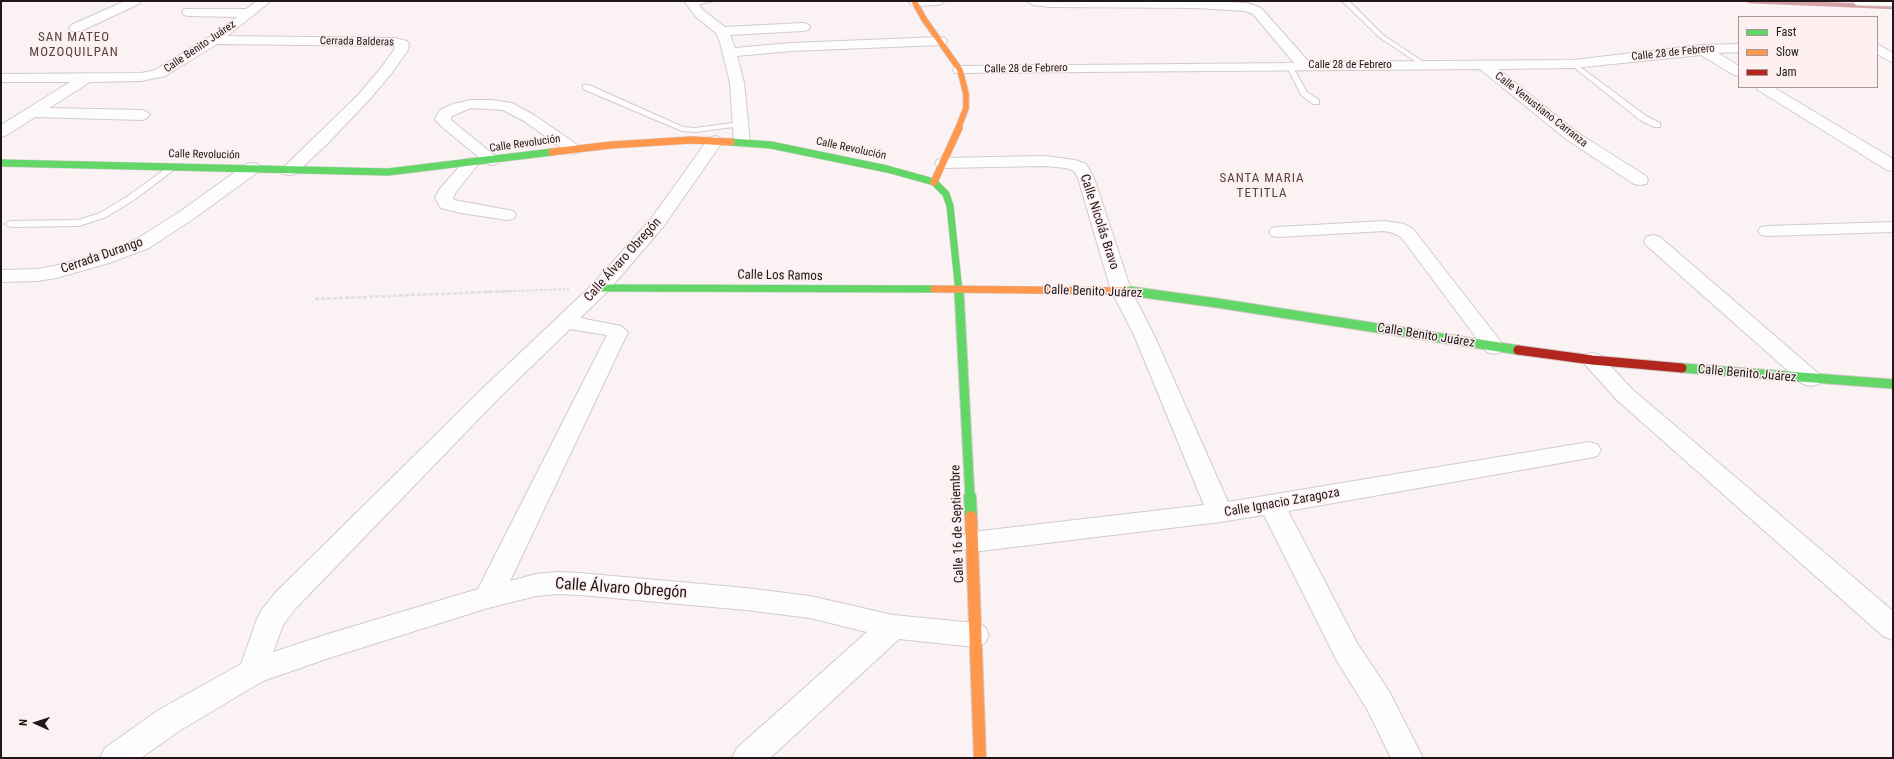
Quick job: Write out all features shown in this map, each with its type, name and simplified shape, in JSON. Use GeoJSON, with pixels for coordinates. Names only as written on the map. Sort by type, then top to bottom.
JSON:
{"type":"FeatureCollection","features":[{"type":"Feature","properties":{"kind":"street"},"geometry":{"type":"LineString","coordinates":[[76,28],[135,1]]}},
{"type":"Feature","properties":{"kind":"street","name":"Calle Benito Juárez"},"geometry":{"type":"LineString","coordinates":[[1,78],[141,77],[160,74],[214,40],[265,1]]}},
{"type":"Feature","properties":{"kind":"street"},"geometry":{"type":"LineString","coordinates":[[915,2],[939,1]]}},
{"type":"Feature","properties":{"kind":"street"},"geometry":{"type":"LineString","coordinates":[[1033,1],[1050,3],[1196,4],[1247,7],[1257,11],[1304,65]]}},
{"type":"Feature","properties":{"kind":"street"},"geometry":{"type":"LineString","coordinates":[[1857,1],[1893,2]]}},
{"type":"Feature","properties":{"kind":"street"},"geometry":{"type":"LineString","coordinates":[[691,2],[700,14],[722,31],[731,53],[741,124],[742,142]]}},
{"type":"Feature","properties":{"kind":"street"},"geometry":{"type":"LineString","coordinates":[[915,2],[960,70],[966,94],[966,108],[934,182],[946,194],[950,206],[959,290]]}},
{"type":"Feature","properties":{"kind":"street"},"geometry":{"type":"LineString","coordinates":[[188,12],[249,13]]}},
{"type":"Feature","properties":{"kind":"street"},"geometry":{"type":"LineString","coordinates":[[722,31],[804,27]]}},
{"type":"Feature","properties":{"kind":"street","name":"Cerrada Balderas"},"geometry":{"type":"LineString","coordinates":[[214,40],[394,42],[402,44],[401,50],[386,71],[364,96],[289,170]]}},
{"type":"Feature","properties":{"kind":"street"},"geometry":{"type":"LineString","coordinates":[[731,53],[791,47],[940,41]]}},
{"type":"Feature","properties":{"kind":"street","name":"Calle 28 de Febrero"},"geometry":{"type":"LineString","coordinates":[[960,70],[1289,65],[1426,66],[1573,64],[1702,50],[1738,48]]}},
{"type":"Feature","properties":{"kind":"street"},"geometry":{"type":"LineString","coordinates":[[1878,48],[1893,48]]}},
{"type":"Feature","properties":{"kind":"street"},"geometry":{"type":"LineString","coordinates":[[1878,49],[1893,59]]}},
{"type":"Feature","properties":{"kind":"street"},"geometry":{"type":"LineString","coordinates":[[1702,50],[1738,71]]}},
{"type":"Feature","properties":{"kind":"street","name":"Calle Venustiano Carranza"},"geometry":{"type":"LineString","coordinates":[[1484,65],[1572,136],[1640,180]]}},
{"type":"Feature","properties":{"kind":"street"},"geometry":{"type":"LineString","coordinates":[[1,132],[87,77]]}},
{"type":"Feature","properties":{"kind":"street"},"geometry":{"type":"LineString","coordinates":[[1765,88],[1893,166]]}},
{"type":"Feature","properties":{"kind":"street"},"geometry":{"type":"LineString","coordinates":[[492,160],[446,123],[443,116],[445,112],[471,104],[507,106],[529,118],[572,149]]}},
{"type":"Feature","properties":{"kind":"street"},"geometry":{"type":"LineString","coordinates":[[32,112],[142,115]]}},
{"type":"Feature","properties":{"kind":"street","name":"Calle Revolución"},"geometry":{"type":"LineString","coordinates":[[1,163],[388,172],[471,163],[572,149],[642,142],[715,141],[771,145],[838,158],[934,182]]}},
{"type":"Feature","properties":{"kind":"street","name":"Calle Álvaro Obregón"},"geometry":{"type":"LineString","coordinates":[[253,672],[271,619],[285,601],[484,401],[600,288],[657,223],[682,190],[715,141]]}},
{"type":"Feature","properties":{"kind":"street","name":"Calle Nicolás Bravo"},"geometry":{"type":"LineString","coordinates":[[943,163],[1044,161],[1069,163],[1080,168],[1086,178],[1121,290],[1144,335],[1220,513]]}},
{"type":"Feature","properties":{"kind":"street"},"geometry":{"type":"LineString","coordinates":[[471,163],[448,190],[444,198],[447,204],[461,208],[507,215]]}},
{"type":"Feature","properties":{"kind":"street","name":"Cerrada Durango"},"geometry":{"type":"LineString","coordinates":[[1,276],[37,275],[56,272],[95,261],[142,244],[187,215],[252,168]]}},
{"type":"Feature","properties":{"kind":"street"},"geometry":{"type":"LineString","coordinates":[[1278,232],[1389,225],[1398,228],[1407,233],[1494,347]]}},
{"type":"Feature","properties":{"kind":"street"},"geometry":{"type":"LineString","coordinates":[[1767,231],[1893,227]]}},
{"type":"Feature","properties":{"kind":"street"},"geometry":{"type":"LineString","coordinates":[[1653,241],[1810,379]]}},
{"type":"Feature","properties":{"kind":"street","name":"Calle Los Ramos"},"geometry":{"type":"LineString","coordinates":[[600,288],[959,290]]}},
{"type":"Feature","properties":{"kind":"street","name":"Calle Benito Juárez"},"geometry":{"type":"LineString","coordinates":[[959,290],[1121,290],[1293,314],[1494,347],[1592,360],[1810,379],[1893,384]]}},
{"type":"Feature","properties":{"kind":"street","name":"Calle 16 de Septiembre"},"geometry":{"type":"LineString","coordinates":[[959,290],[972,542],[980,758]]}},
{"type":"Feature","properties":{"kind":"street"},"geometry":{"type":"LineString","coordinates":[[488,597],[618,332],[614,330],[566,322]]}},
{"type":"Feature","properties":{"kind":"street"},"geometry":{"type":"LineString","coordinates":[[1592,360],[1625,395],[1893,628]]}},
{"type":"Feature","properties":{"kind":"street","name":"Calle Ignacio Zaragoza"},"geometry":{"type":"LineString","coordinates":[[972,542],[1220,513],[1589,450]]}},
{"type":"Feature","properties":{"kind":"street"},"geometry":{"type":"LineString","coordinates":[[1272,505],[1347,652],[1378,700],[1407,758]]}},
{"type":"Feature","properties":{"kind":"street","name":"Calle Álvaro Obregón"},"geometry":{"type":"LineString","coordinates":[[116,758],[168,721],[253,672],[328,646],[488,597],[536,585],[558,583],[580,584],[746,599],[810,607],[893,627],[975,635]]}},
{"type":"Feature","properties":{"kind":"street"},"geometry":{"type":"LineString","coordinates":[[748,758],[893,627]]}},
{"type":"Feature","properties":{"kind":"lane"},"geometry":{"type":"LineString","coordinates":[[691,2],[710,1]]}},
{"type":"Feature","properties":{"kind":"lane"},"geometry":{"type":"LineString","coordinates":[[1345,1],[1381,36],[1426,66]]}},
{"type":"Feature","properties":{"kind":"lane"},"geometry":{"type":"LineString","coordinates":[[1573,64],[1643,118],[1658,125]]}},
{"type":"Feature","properties":{"kind":"lane"},"geometry":{"type":"LineString","coordinates":[[1289,65],[1304,93],[1316,102]]}},
{"type":"Feature","properties":{"kind":"lane"},"geometry":{"type":"LineString","coordinates":[[586,87],[682,129],[695,130],[741,124]]}},
{"type":"Feature","properties":{"kind":"lane"},"geometry":{"type":"LineString","coordinates":[[10,224],[79,223],[103,215],[131,198],[175,166]]}},
{"type":"Feature","properties":{"kind":"path"},"geometry":{"type":"LineString","coordinates":[[315,299],[600,288]]}},
{"type":"Feature","properties":{"kind":"waterway"},"geometry":{"type":"LineString","coordinates":[[1749,1],[1893,7]]}},
{"type":"Feature","properties":{"kind":"traffic: fast"},"geometry":{"type":"LineString","coordinates":[[731,142],[771,145],[887,169],[934,182],[946,194],[950,206],[959,290],[971,517]]}},
{"type":"Feature","properties":{"kind":"traffic: fast"},"geometry":{"type":"LineString","coordinates":[[1,163],[388,172],[552,152]]}},
{"type":"Feature","properties":{"kind":"traffic: fast"},"geometry":{"type":"LineString","coordinates":[[600,288],[934,289]]}},
{"type":"Feature","properties":{"kind":"traffic: fast"},"geometry":{"type":"LineString","coordinates":[[1127,291],[1217,303],[1518,350]]}},
{"type":"Feature","properties":{"kind":"traffic: fast"},"geometry":{"type":"LineString","coordinates":[[1682,368],[1893,384]]}},
{"type":"Feature","properties":{"kind":"traffic: slow"},"geometry":{"type":"LineString","coordinates":[[914,1],[924,19],[960,70],[966,94],[966,108],[959,128],[934,182]]}},
{"type":"Feature","properties":{"kind":"traffic: slow"},"geometry":{"type":"LineString","coordinates":[[552,152],[611,145],[691,140],[731,142]]}},
{"type":"Feature","properties":{"kind":"traffic: slow"},"geometry":{"type":"LineString","coordinates":[[934,289],[1127,291]]}},
{"type":"Feature","properties":{"kind":"traffic: slow"},"geometry":{"type":"LineString","coordinates":[[971,517],[980,758]]}},
{"type":"Feature","properties":{"kind":"traffic: jam"},"geometry":{"type":"LineString","coordinates":[[1518,350],[1592,360],[1682,368]]}},
{"type":"Feature","properties":{"kind":"district","name":"SAN MATEO MOZOQUILPAN"},"geometry":{"type":"Point","coordinates":[74,46]}},
{"type":"Feature","properties":{"kind":"district","name":"SANTA MARIA TETITLA"},"geometry":{"type":"Point","coordinates":[1262,186]}}]}
